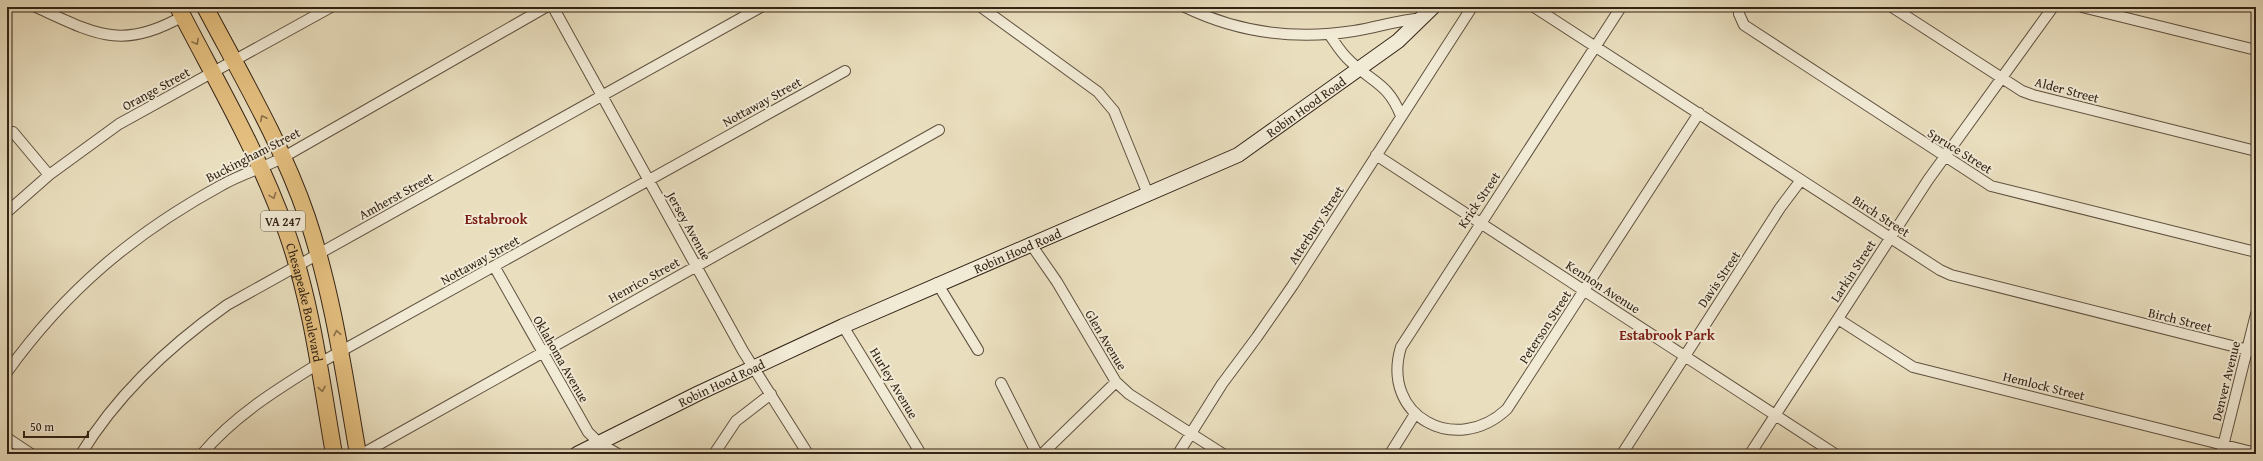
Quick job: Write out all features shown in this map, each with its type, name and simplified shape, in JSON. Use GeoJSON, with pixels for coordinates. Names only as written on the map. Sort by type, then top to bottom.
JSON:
{"type":"FeatureCollection","features":[{"type":"Feature","properties":{"kind":"main road","name":"Chesapeake Boulevard"},"geometry":{"type":"LineString","coordinates":[[205,7],[283,157],[307,216],[319,253],[340,352],[358,454]]}},
{"type":"Feature","properties":{"kind":"main road","name":"Chesapeake Boulevard"},"geometry":{"type":"LineString","coordinates":[[180,12],[213,73],[260,167],[287,232],[297,266],[318,364],[334,454]]}},
{"type":"Feature","properties":{"kind":"street"},"geometry":{"type":"LineString","coordinates":[[36,7],[78,26],[113,36],[127,37],[154,32],[180,12]]}},
{"type":"Feature","properties":{"kind":"street","name":"Orange Street"},"geometry":{"type":"LineString","coordinates":[[7,212],[49,175],[119,124],[234,62],[331,7]]}},
{"type":"Feature","properties":{"kind":"street","name":"Buckingham Street"},"geometry":{"type":"LineString","coordinates":[[7,372],[30,341],[65,300],[133,240],[198,198],[224,184],[283,157],[546,7]]}},
{"type":"Feature","properties":{"kind":"street","name":"Jersey Avenue"},"geometry":{"type":"LineString","coordinates":[[553,7],[744,351],[755,366],[808,454]]}},
{"type":"Feature","properties":{"kind":"street","name":"Amherst Street"},"geometry":{"type":"LineString","coordinates":[[81,454],[119,401],[173,346],[227,305],[761,7]]}},
{"type":"Feature","properties":{"kind":"street"},"geometry":{"type":"LineString","coordinates":[[981,7],[1098,92],[1107,101],[1114,111],[1148,194]]}},
{"type":"Feature","properties":{"kind":"street"},"geometry":{"type":"LineString","coordinates":[[1185,7],[1222,22],[1247,29],[1282,35],[1329,34],[1406,19],[1423,18]]}},
{"type":"Feature","properties":{"kind":"street","name":"Robin Hood Road"},"geometry":{"type":"LineString","coordinates":[[577,454],[755,366],[937,283],[1238,155],[1361,70],[1398,41],[1433,7]]}},
{"type":"Feature","properties":{"kind":"street","name":"Atterbury Street"},"geometry":{"type":"LineString","coordinates":[[1178,454],[1222,384],[1258,337],[1472,7]]}},
{"type":"Feature","properties":{"kind":"street","name":"Birch Street"},"geometry":{"type":"LineString","coordinates":[[1534,7],[1890,238],[1951,275],[2252,351]]}},
{"type":"Feature","properties":{"kind":"street","name":"Krick Street"},"geometry":{"type":"LineString","coordinates":[[1415,414],[1407,403],[1397,375],[1398,357],[1401,347],[1480,222],[1620,7]]}},
{"type":"Feature","properties":{"kind":"street","name":"Spruce Street"},"geometry":{"type":"LineString","coordinates":[[1739,7],[1739,14],[1744,25],[1944,157],[1991,186],[2256,252]]}},
{"type":"Feature","properties":{"kind":"street","name":"Alder Street"},"geometry":{"type":"LineString","coordinates":[[1892,7],[2003,79],[2033,95],[2256,151]]}},
{"type":"Feature","properties":{"kind":"street","name":"Larkin Street"},"geometry":{"type":"LineString","coordinates":[[1750,454],[1944,157],[2003,79],[2053,7]]}},
{"type":"Feature","properties":{"kind":"street"},"geometry":{"type":"LineString","coordinates":[[2082,7],[2256,50]]}},
{"type":"Feature","properties":{"kind":"street"},"geometry":{"type":"LineString","coordinates":[[1329,34],[1342,53],[1361,70],[1385,87],[1396,104],[1401,116]]}},
{"type":"Feature","properties":{"kind":"street","name":"Nottaway Street"},"geometry":{"type":"LineString","coordinates":[[202,454],[266,396],[318,364],[845,71]]}},
{"type":"Feature","properties":{"kind":"street","name":"Peterson Street"},"geometry":{"type":"LineString","coordinates":[[1415,414],[1427,424],[1453,431],[1477,428],[1499,416],[1507,409],[1699,113]]}},
{"type":"Feature","properties":{"kind":"street","name":"Henrico Street"},"geometry":{"type":"LineString","coordinates":[[362,454],[938,130]]}},
{"type":"Feature","properties":{"kind":"street"},"geometry":{"type":"LineString","coordinates":[[13,132],[49,175]]}},
{"type":"Feature","properties":{"kind":"street","name":"Kennon Avenue"},"geometry":{"type":"LineString","coordinates":[[1376,155],[1835,454]]}},
{"type":"Feature","properties":{"kind":"street","name":"Davis Street"},"geometry":{"type":"LineString","coordinates":[[1622,454],[1780,208],[1801,180]]}},
{"type":"Feature","properties":{"kind":"street","name":"Glen Avenue"},"geometry":{"type":"LineString","coordinates":[[1030,243],[1056,282],[1116,382],[1129,394],[1223,454]]}},
{"type":"Feature","properties":{"kind":"street","name":"Oklahoma Avenue"},"geometry":{"type":"LineString","coordinates":[[494,266],[588,432],[599,443],[618,454]]}},
{"type":"Feature","properties":{"kind":"street"},"geometry":{"type":"LineString","coordinates":[[937,283],[978,350]]}},
{"type":"Feature","properties":{"kind":"street","name":"Denver Avenue"},"geometry":{"type":"LineString","coordinates":[[2222,449],[2252,351],[2256,314]]}},
{"type":"Feature","properties":{"kind":"street","name":"Hemlock Street"},"geometry":{"type":"LineString","coordinates":[[1838,319],[1913,367],[2222,449],[2256,453]]}},
{"type":"Feature","properties":{"kind":"street","name":"Hurley Avenue"},"geometry":{"type":"LineString","coordinates":[[843,326],[921,454]]}},
{"type":"Feature","properties":{"kind":"street"},"geometry":{"type":"LineString","coordinates":[[1042,454],[1116,382]]}},
{"type":"Feature","properties":{"kind":"street"},"geometry":{"type":"LineString","coordinates":[[1001,383],[1037,454]]}},
{"type":"Feature","properties":{"kind":"street"},"geometry":{"type":"LineString","coordinates":[[714,454],[736,421],[772,394]]}},
{"type":"Feature","properties":{"kind":"street"},"geometry":{"type":"LineString","coordinates":[[1390,454],[1415,414]]}},
{"type":"Feature","properties":{"kind":"street"},"geometry":{"type":"LineString","coordinates":[[7,438],[31,454]]}},
{"type":"Feature","properties":{"kind":"district","name":"Estabrook"},"geometry":{"type":"Point","coordinates":[496,219]}},
{"type":"Feature","properties":{"kind":"district","name":"Estabrook Park"},"geometry":{"type":"Point","coordinates":[1667,335]}}]}
